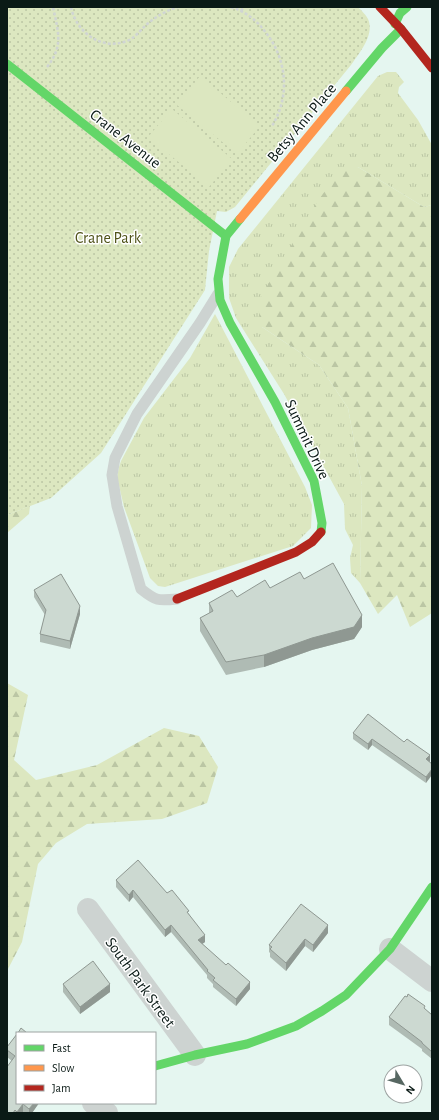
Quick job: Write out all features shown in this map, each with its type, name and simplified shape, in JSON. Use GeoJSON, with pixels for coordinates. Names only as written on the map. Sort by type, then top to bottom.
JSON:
{"type":"FeatureCollection","features":[{"type":"Feature","properties":{"kind":"street"},"geometry":{"type":"LineString","coordinates":[[380,7],[398,26],[432,68]]}},
{"type":"Feature","properties":{"kind":"street","name":"Betsy Ann Place"},"geometry":{"type":"LineString","coordinates":[[226,236],[382,48],[398,26],[400,13],[407,7]]}},
{"type":"Feature","properties":{"kind":"street","name":"Crane Avenue"},"geometry":{"type":"LineString","coordinates":[[7,64],[226,236]]}},
{"type":"Feature","properties":{"kind":"street","name":"Summit Drive"},"geometry":{"type":"LineString","coordinates":[[177,599],[296,552],[312,542],[320,532],[322,523],[314,481],[276,402],[230,323],[220,300],[218,279],[226,236]]}},
{"type":"Feature","properties":{"kind":"street"},"geometry":{"type":"LineString","coordinates":[[156,1066],[195,1055],[247,1044],[296,1026],[322,1012],[346,994],[366,976],[390,949],[432,887]]}},
{"type":"Feature","properties":{"kind":"street","name":"South Park Street"},"geometry":{"type":"LineString","coordinates":[[88,909],[195,1055]]}},
{"type":"Feature","properties":{"kind":"street"},"geometry":{"type":"LineString","coordinates":[[390,949],[432,981]]}},
{"type":"Feature","properties":{"kind":"street"},"geometry":{"type":"LineString","coordinates":[[81,1113],[88,1104]]}},
{"type":"Feature","properties":{"kind":"street"},"geometry":{"type":"LineString","coordinates":[[94,1104],[107,1113]]}},
{"type":"Feature","properties":{"kind":"lane"},"geometry":{"type":"LineString","coordinates":[[177,599],[161,601],[151,597],[141,589],[117,506],[112,476],[115,458],[138,414],[200,323],[219,292]]}},
{"type":"Feature","properties":{"kind":"path"},"geometry":{"type":"LineString","coordinates":[[21,75],[46,68],[52,60],[59,44],[59,35],[53,7]]}},
{"type":"Feature","properties":{"kind":"path"},"geometry":{"type":"LineString","coordinates":[[71,7],[75,21],[83,32],[93,39],[103,43],[127,41],[139,33],[150,22],[178,7]]}},
{"type":"Feature","properties":{"kind":"path"},"geometry":{"type":"LineString","coordinates":[[231,7],[241,11],[258,23],[269,36],[283,66],[284,92],[277,118],[272,126]]}},
{"type":"Feature","properties":{"kind":"path"},"geometry":{"type":"LineString","coordinates":[[241,11],[244,7]]}},
{"type":"Feature","properties":{"kind":"green space","name":"Crane Park"},"geometry":{"type":"Polygon","coordinates":[[[7,7],[358,7],[367,17],[370,25],[365,44],[351,65],[235,207],[226,212],[217,211],[209,251],[205,290],[101,453],[51,498],[7,515],[7,7]]]}},
{"type":"Feature","properties":{"kind":"green space"},"geometry":{"type":"Polygon","coordinates":[[[387,72],[396,72],[404,82],[399,87],[398,93],[418,120],[432,145],[432,205],[424,207],[358,167],[262,327],[319,365],[348,408],[362,486],[360,583],[351,573],[350,558],[353,545],[345,529],[344,504],[284,394],[236,318],[229,298],[229,267],[238,249],[378,76],[387,72]]]}},
{"type":"Feature","properties":{"kind":"green space"},"geometry":{"type":"Polygon","coordinates":[[[200,76],[260,126],[237,154],[177,105],[200,76]]]}},
{"type":"Feature","properties":{"kind":"green space"},"geometry":{"type":"Polygon","coordinates":[[[172,109],[232,159],[209,187],[148,137],[172,109]]]}},
{"type":"Feature","properties":{"kind":"green space"},"geometry":{"type":"Polygon","coordinates":[[[358,167],[424,207],[432,205],[432,613],[410,627],[397,595],[378,614],[360,583],[362,486],[348,408],[319,365],[262,327],[257,303],[319,199],[339,173],[358,167]]]}},
{"type":"Feature","properties":{"kind":"green space"},"geometry":{"type":"Polygon","coordinates":[[[215,314],[305,487],[312,505],[311,528],[293,546],[165,587],[158,586],[150,578],[124,507],[117,477],[119,467],[144,418],[190,358],[215,314]]]}},
{"type":"Feature","properties":{"kind":"green space"},"geometry":{"type":"Polygon","coordinates":[[[30,506],[29,514],[7,533],[7,515],[30,506]]]}},
{"type":"Feature","properties":{"kind":"green space"},"geometry":{"type":"Polygon","coordinates":[[[7,683],[28,695],[14,760],[36,780],[97,765],[164,728],[199,736],[218,767],[207,803],[162,819],[87,824],[56,843],[38,864],[22,942],[7,971],[7,683]]]}},
{"type":"Feature","properties":{"kind":"building"},"geometry":{"type":"Polygon","coordinates":[[[333,563],[362,615],[354,627],[312,638],[264,655],[226,662],[200,618],[213,611],[209,603],[232,590],[237,597],[265,580],[270,588],[300,572],[304,579],[333,563]]]}},
{"type":"Feature","properties":{"kind":"building"},"geometry":{"type":"Polygon","coordinates":[[[61,574],[80,606],[70,641],[40,634],[46,610],[34,590],[61,574]]]}},
{"type":"Feature","properties":{"kind":"building"},"geometry":{"type":"Polygon","coordinates":[[[368,714],[404,742],[407,739],[430,755],[426,759],[432,764],[432,769],[426,777],[372,739],[368,744],[353,733],[368,714]]]}},
{"type":"Feature","properties":{"kind":"building"},"geometry":{"type":"Polygon","coordinates":[[[138,860],[167,893],[172,890],[189,911],[187,912],[205,935],[198,940],[226,965],[228,963],[250,982],[236,999],[213,980],[215,978],[207,971],[208,970],[171,925],[165,930],[133,890],[129,895],[116,880],[138,860]]]}},
{"type":"Feature","properties":{"kind":"building"},"geometry":{"type":"Polygon","coordinates":[[[301,904],[328,925],[313,945],[305,939],[286,963],[270,949],[272,947],[269,945],[301,904]]]}},
{"type":"Feature","properties":{"kind":"building"},"geometry":{"type":"Polygon","coordinates":[[[93,961],[110,984],[80,1007],[63,984],[93,961]]]}},
{"type":"Feature","properties":{"kind":"building"},"geometry":{"type":"Polygon","coordinates":[[[408,994],[425,1006],[424,1008],[432,1015],[432,1052],[422,1042],[389,1017],[408,994]]]}},
{"type":"Feature","properties":{"kind":"building"},"geometry":{"type":"Polygon","coordinates":[[[21,1028],[26,1032],[19,1032],[21,1028]]]}},
{"type":"Feature","properties":{"kind":"building"},"geometry":{"type":"Polygon","coordinates":[[[16,1035],[16,1104],[23,1104],[17,1112],[15,1110],[13,1113],[7,1113],[7,1067],[15,1056],[7,1050],[7,1047],[16,1035]]]}},
{"type":"Feature","properties":{"kind":"building"},"geometry":{"type":"Polygon","coordinates":[[[23,1104],[33,1104],[29,1109],[23,1104]]]}},
{"type":"Feature","properties":{"kind":"traffic: fast"},"geometry":{"type":"LineString","coordinates":[[395,24],[400,13],[407,7]]}},
{"type":"Feature","properties":{"kind":"traffic: fast"},"geometry":{"type":"LineString","coordinates":[[346,91],[382,48],[401,29]]}},
{"type":"Feature","properties":{"kind":"traffic: fast"},"geometry":{"type":"LineString","coordinates":[[7,64],[226,236]]}},
{"type":"Feature","properties":{"kind":"traffic: fast"},"geometry":{"type":"LineString","coordinates":[[240,219],[226,236],[218,279],[220,300],[230,323],[275,402],[314,481],[322,523],[321,532]]}},
{"type":"Feature","properties":{"kind":"traffic: fast"},"geometry":{"type":"LineString","coordinates":[[156,1066],[195,1055],[247,1044],[296,1026],[322,1011],[346,995],[390,949],[432,887]]}},
{"type":"Feature","properties":{"kind":"traffic: slow"},"geometry":{"type":"LineString","coordinates":[[240,219],[346,91]]}},
{"type":"Feature","properties":{"kind":"traffic: jam"},"geometry":{"type":"LineString","coordinates":[[380,7],[401,29],[432,68]]}},
{"type":"Feature","properties":{"kind":"traffic: jam"},"geometry":{"type":"LineString","coordinates":[[177,599],[296,552],[312,542],[321,532]]}}]}
